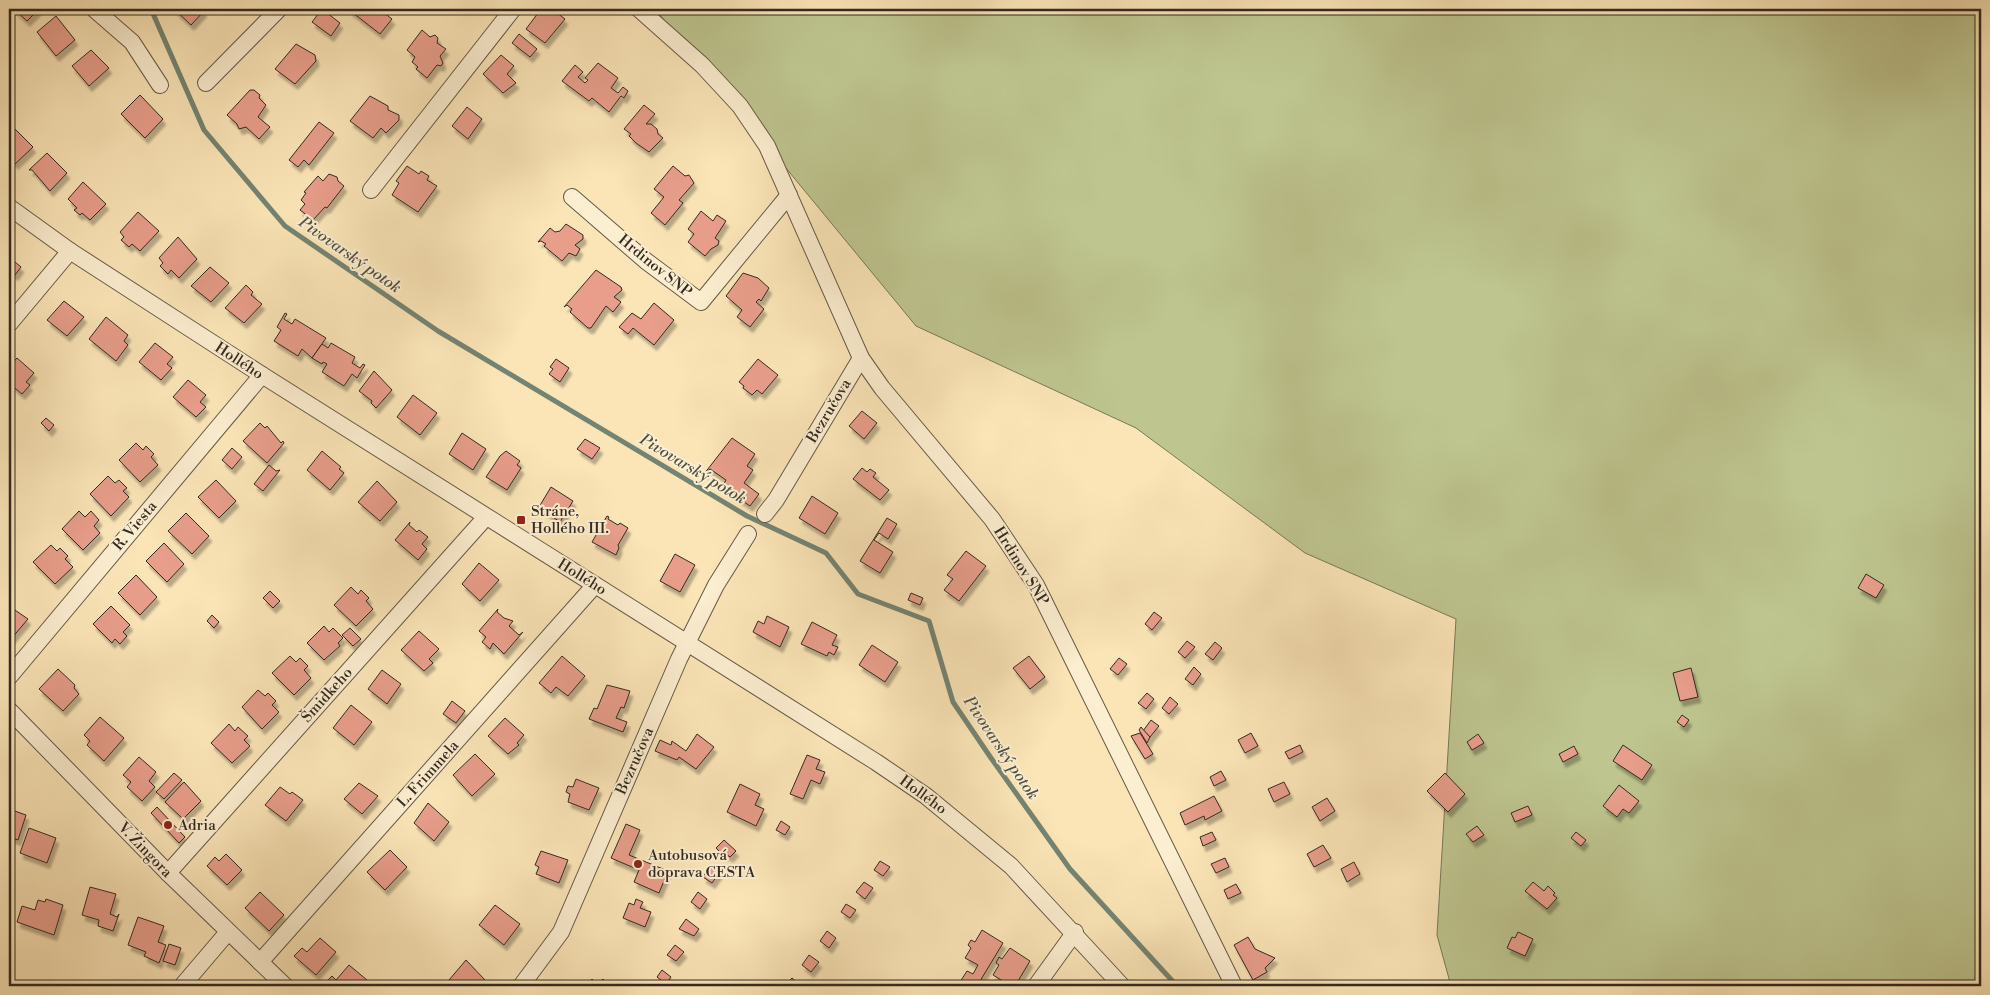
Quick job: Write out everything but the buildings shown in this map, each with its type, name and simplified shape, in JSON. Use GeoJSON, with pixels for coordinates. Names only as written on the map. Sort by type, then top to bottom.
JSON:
{"type":"FeatureCollection","features":[{"type":"Feature","properties":{"kind":"street"},"geometry":{"type":"LineString","coordinates":[[94,9],[132,42],[160,85]]}},
{"type":"Feature","properties":{"kind":"street"},"geometry":{"type":"LineString","coordinates":[[206,83],[279,9]]}},
{"type":"Feature","properties":{"kind":"street"},"geometry":{"type":"LineString","coordinates":[[371,190],[513,9]]}},
{"type":"Feature","properties":{"kind":"street","name":"Hrdinov SNP"},"geometry":{"type":"LineString","coordinates":[[639,9],[702,66],[740,106],[767,146],[861,358],[882,388],[992,519],[1036,585],[1234,986]]}},
{"type":"Feature","properties":{"kind":"street","name":"Hrdinov SNP"},"geometry":{"type":"LineString","coordinates":[[572,197],[646,261],[701,302],[789,196]]}},
{"type":"Feature","properties":{"kind":"street","name":"Hollého"},"geometry":{"type":"LineString","coordinates":[[9,207],[70,251],[262,375],[876,762],[926,796],[1011,866],[1075,932],[1122,986]]}},
{"type":"Feature","properties":{"kind":"street"},"geometry":{"type":"LineString","coordinates":[[9,324],[70,251]]}},
{"type":"Feature","properties":{"kind":"street","name":"Bezručova"},"geometry":{"type":"LineString","coordinates":[[765,514],[776,500],[861,358]]}},
{"type":"Feature","properties":{"kind":"street","name":"R. Viesta"},"geometry":{"type":"LineString","coordinates":[[9,676],[262,375]]}},
{"type":"Feature","properties":{"kind":"street","name":"Šmidkeho"},"geometry":{"type":"LineString","coordinates":[[168,873],[486,517]]}},
{"type":"Feature","properties":{"kind":"street","name":"Bezručova"},"geometry":{"type":"LineString","coordinates":[[521,986],[561,932],[687,644],[716,585],[748,534]]}},
{"type":"Feature","properties":{"kind":"street","name":"L. Frimmela"},"geometry":{"type":"LineString","coordinates":[[260,962],[595,585]]}},
{"type":"Feature","properties":{"kind":"street","name":"V. Žingora"},"geometry":{"type":"LineString","coordinates":[[9,710],[168,873],[285,986]]}},
{"type":"Feature","properties":{"kind":"street"},"geometry":{"type":"LineString","coordinates":[[182,986],[228,932]]}},
{"type":"Feature","properties":{"kind":"street"},"geometry":{"type":"LineString","coordinates":[[1036,986],[1075,932]]}},
{"type":"Feature","properties":{"kind":"green space"},"geometry":{"type":"Polygon","coordinates":[[[655,9],[1981,9],[1981,986],[1451,986],[1437,935],[1456,619],[1305,553],[1136,428],[916,326],[655,9]]]}},
{"type":"Feature","properties":{"kind":"waterway","name":"Pivovarský potok"},"geometry":{"type":"LineString","coordinates":[[151,9],[204,130],[285,226],[438,331],[747,516],[826,553],[858,594],[929,621],[953,702],[991,758],[1070,869],[1177,986]]}},
{"type":"Feature","properties":{"kind":"place","name":"Stráne, Hollého III."},"geometry":{"type":"Point","coordinates":[521,520]}},
{"type":"Feature","properties":{"kind":"place","name":"Adria"},"geometry":{"type":"Point","coordinates":[168,825]}},
{"type":"Feature","properties":{"kind":"place","name":"Autobusová doprava CESTA"},"geometry":{"type":"Point","coordinates":[638,864]}}]}
